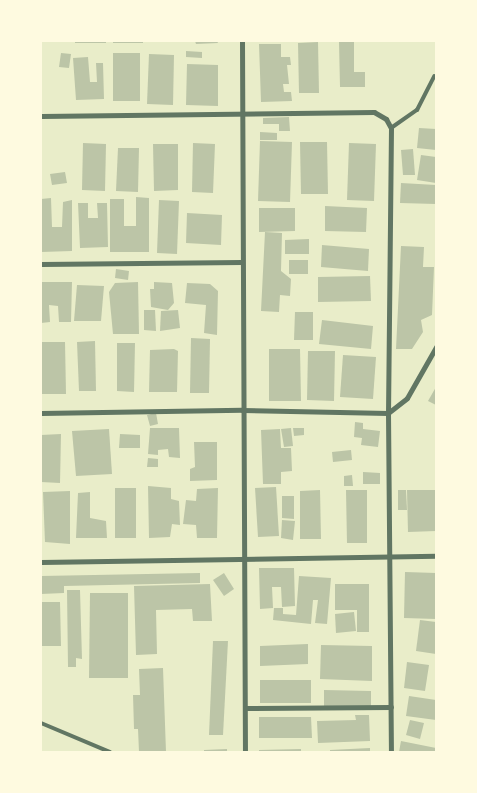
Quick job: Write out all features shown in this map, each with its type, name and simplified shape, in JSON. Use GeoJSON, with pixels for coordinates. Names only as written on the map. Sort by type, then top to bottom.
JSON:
{"type":"FeatureCollection","features":[{"type":"Feature","properties":{"kind":"street"},"geometry":{"type":"LineString","coordinates":[[242,41],[242,410],[245,752]]}},
{"type":"Feature","properties":{"kind":"street"},"geometry":{"type":"LineString","coordinates":[[41,116],[374,112],[386,119],[391,128],[388,413],[391,752]]}},
{"type":"Feature","properties":{"kind":"street"},"geometry":{"type":"LineString","coordinates":[[41,264],[242,262]]}},
{"type":"Feature","properties":{"kind":"street"},"geometry":{"type":"LineString","coordinates":[[41,412],[242,410],[388,413],[407,398],[436,347]]}},
{"type":"Feature","properties":{"kind":"street"},"geometry":{"type":"LineString","coordinates":[[41,562],[244,561],[436,556]]}},
{"type":"Feature","properties":{"kind":"street"},"geometry":{"type":"LineString","coordinates":[[245,708],[391,707]]}},
{"type":"Feature","properties":{"kind":"lane"},"geometry":{"type":"LineString","coordinates":[[391,128],[416,110],[434,76]]}},
{"type":"Feature","properties":{"kind":"lane"},"geometry":{"type":"LineString","coordinates":[[41,723],[110,752]]}},
{"type":"Feature","properties":{"kind":"building"},"geometry":{"type":"Polygon","coordinates":[[[75,41],[106,41],[106,43],[75,43],[75,41]]]}},
{"type":"Feature","properties":{"kind":"building"},"geometry":{"type":"Polygon","coordinates":[[[113,41],[143,41],[143,43],[113,43],[113,41]]]}},
{"type":"Feature","properties":{"kind":"building"},"geometry":{"type":"Polygon","coordinates":[[[195,41],[217,41],[218,43],[196,44],[195,41]]]}},
{"type":"Feature","properties":{"kind":"building"},"geometry":{"type":"Polygon","coordinates":[[[318,42],[319,93],[299,93],[298,43],[318,42]]]}},
{"type":"Feature","properties":{"kind":"building"},"geometry":{"type":"Polygon","coordinates":[[[339,42],[354,42],[354,72],[365,72],[365,87],[340,87],[339,42]]]}},
{"type":"Feature","properties":{"kind":"building"},"geometry":{"type":"Polygon","coordinates":[[[259,44],[281,44],[281,57],[290,57],[291,65],[287,65],[289,84],[283,84],[284,92],[291,92],[292,101],[261,102],[259,44]]]}},
{"type":"Feature","properties":{"kind":"building"},"geometry":{"type":"Polygon","coordinates":[[[186,51],[202,52],[202,58],[186,57],[186,51]]]}},
{"type":"Feature","properties":{"kind":"building"},"geometry":{"type":"Polygon","coordinates":[[[61,53],[71,54],[69,68],[59,67],[61,53]]]}},
{"type":"Feature","properties":{"kind":"building"},"geometry":{"type":"Polygon","coordinates":[[[113,53],[140,53],[140,101],[113,101],[113,53]]]}},
{"type":"Feature","properties":{"kind":"building"},"geometry":{"type":"Polygon","coordinates":[[[149,54],[174,55],[173,105],[147,104],[149,54]]]}},
{"type":"Feature","properties":{"kind":"building"},"geometry":{"type":"Polygon","coordinates":[[[88,57],[90,82],[97,82],[96,63],[103,63],[104,99],[76,100],[73,58],[88,57]]]}},
{"type":"Feature","properties":{"kind":"building"},"geometry":{"type":"Polygon","coordinates":[[[187,64],[218,65],[218,106],[186,105],[187,64]]]}},
{"type":"Feature","properties":{"kind":"building"},"geometry":{"type":"Polygon","coordinates":[[[289,117],[290,131],[279,131],[279,124],[263,124],[263,118],[289,117]]]}},
{"type":"Feature","properties":{"kind":"building"},"geometry":{"type":"Polygon","coordinates":[[[419,128],[436,129],[436,150],[417,148],[419,128]]]}},
{"type":"Feature","properties":{"kind":"building"},"geometry":{"type":"Polygon","coordinates":[[[260,132],[277,133],[277,140],[260,140],[260,132]]]}},
{"type":"Feature","properties":{"kind":"building"},"geometry":{"type":"Polygon","coordinates":[[[260,141],[292,142],[290,202],[258,201],[260,141]]]}},
{"type":"Feature","properties":{"kind":"building"},"geometry":{"type":"Polygon","coordinates":[[[300,142],[327,142],[328,194],[301,194],[300,142]]]}},
{"type":"Feature","properties":{"kind":"building"},"geometry":{"type":"Polygon","coordinates":[[[83,143],[106,144],[105,191],[82,190],[83,143]]]}},
{"type":"Feature","properties":{"kind":"building"},"geometry":{"type":"Polygon","coordinates":[[[193,143],[215,144],[213,193],[192,192],[193,143]]]}},
{"type":"Feature","properties":{"kind":"building"},"geometry":{"type":"Polygon","coordinates":[[[349,143],[376,144],[374,201],[347,200],[349,143]]]}},
{"type":"Feature","properties":{"kind":"building"},"geometry":{"type":"Polygon","coordinates":[[[153,144],[178,144],[178,190],[154,191],[153,144]]]}},
{"type":"Feature","properties":{"kind":"building"},"geometry":{"type":"Polygon","coordinates":[[[118,148],[139,148],[138,192],[116,191],[118,148]]]}},
{"type":"Feature","properties":{"kind":"building"},"geometry":{"type":"Polygon","coordinates":[[[413,149],[415,175],[403,175],[401,150],[413,149]]]}},
{"type":"Feature","properties":{"kind":"building"},"geometry":{"type":"Polygon","coordinates":[[[421,155],[436,157],[436,183],[417,180],[421,155]]]}},
{"type":"Feature","properties":{"kind":"building"},"geometry":{"type":"Polygon","coordinates":[[[65,172],[67,183],[52,185],[50,174],[65,172]]]}},
{"type":"Feature","properties":{"kind":"building"},"geometry":{"type":"Polygon","coordinates":[[[401,183],[436,185],[436,204],[400,203],[401,183]]]}},
{"type":"Feature","properties":{"kind":"building"},"geometry":{"type":"Polygon","coordinates":[[[136,197],[149,198],[149,252],[110,252],[110,199],[124,199],[124,226],[136,226],[136,197]]]}},
{"type":"Feature","properties":{"kind":"building"},"geometry":{"type":"Polygon","coordinates":[[[51,198],[52,227],[62,227],[63,202],[72,200],[72,251],[41,252],[41,199],[51,198]]]}},
{"type":"Feature","properties":{"kind":"building"},"geometry":{"type":"Polygon","coordinates":[[[159,200],[179,201],[177,254],[157,253],[159,200]]]}},
{"type":"Feature","properties":{"kind":"building"},"geometry":{"type":"Polygon","coordinates":[[[78,203],[88,203],[88,218],[98,218],[97,203],[107,203],[108,247],[80,248],[78,203]]]}},
{"type":"Feature","properties":{"kind":"building"},"geometry":{"type":"Polygon","coordinates":[[[325,206],[367,208],[366,232],[325,231],[325,206]]]}},
{"type":"Feature","properties":{"kind":"building"},"geometry":{"type":"Polygon","coordinates":[[[259,208],[295,208],[295,231],[259,232],[259,208]]]}},
{"type":"Feature","properties":{"kind":"building"},"geometry":{"type":"Polygon","coordinates":[[[187,213],[222,215],[221,245],[186,243],[187,213]]]}},
{"type":"Feature","properties":{"kind":"building"},"geometry":{"type":"Polygon","coordinates":[[[265,232],[282,233],[281,271],[291,279],[290,296],[280,295],[279,312],[261,311],[265,232]]]}},
{"type":"Feature","properties":{"kind":"building"},"geometry":{"type":"Polygon","coordinates":[[[309,239],[309,254],[285,254],[285,240],[309,239]]]}},
{"type":"Feature","properties":{"kind":"building"},"geometry":{"type":"Polygon","coordinates":[[[322,245],[369,249],[368,271],[321,267],[322,245]]]}},
{"type":"Feature","properties":{"kind":"building"},"geometry":{"type":"Polygon","coordinates":[[[401,246],[424,247],[423,267],[434,267],[432,315],[421,320],[423,332],[412,349],[396,349],[401,246]]]}},
{"type":"Feature","properties":{"kind":"building"},"geometry":{"type":"Polygon","coordinates":[[[289,260],[308,260],[308,274],[289,274],[289,260]]]}},
{"type":"Feature","properties":{"kind":"building"},"geometry":{"type":"Polygon","coordinates":[[[116,269],[129,271],[128,280],[115,278],[116,269]]]}},
{"type":"Feature","properties":{"kind":"building"},"geometry":{"type":"Polygon","coordinates":[[[370,276],[371,301],[318,302],[318,277],[370,276]]]}},
{"type":"Feature","properties":{"kind":"building"},"geometry":{"type":"Polygon","coordinates":[[[41,282],[72,282],[71,322],[59,322],[58,306],[49,305],[50,322],[41,323],[41,282]]]}},
{"type":"Feature","properties":{"kind":"building"},"geometry":{"type":"Polygon","coordinates":[[[138,282],[139,334],[113,334],[109,292],[115,283],[138,282]]]}},
{"type":"Feature","properties":{"kind":"building"},"geometry":{"type":"Polygon","coordinates":[[[154,282],[172,283],[174,303],[168,310],[151,307],[150,289],[154,289],[154,282]]]}},
{"type":"Feature","properties":{"kind":"building"},"geometry":{"type":"Polygon","coordinates":[[[187,283],[210,284],[218,291],[217,335],[204,333],[206,305],[185,303],[187,283]]]}},
{"type":"Feature","properties":{"kind":"building"},"geometry":{"type":"Polygon","coordinates":[[[77,285],[104,286],[101,321],[74,321],[77,285]]]}},
{"type":"Feature","properties":{"kind":"building"},"geometry":{"type":"Polygon","coordinates":[[[144,310],[155,310],[156,331],[144,330],[144,310]]]}},
{"type":"Feature","properties":{"kind":"building"},"geometry":{"type":"Polygon","coordinates":[[[178,310],[180,328],[160,331],[161,311],[178,310]]]}},
{"type":"Feature","properties":{"kind":"building"},"geometry":{"type":"Polygon","coordinates":[[[295,312],[313,312],[313,340],[294,340],[295,312]]]}},
{"type":"Feature","properties":{"kind":"building"},"geometry":{"type":"Polygon","coordinates":[[[322,320],[373,326],[371,349],[319,344],[322,320]]]}},
{"type":"Feature","properties":{"kind":"building"},"geometry":{"type":"Polygon","coordinates":[[[191,338],[210,339],[209,393],[190,393],[191,338]]]}},
{"type":"Feature","properties":{"kind":"building"},"geometry":{"type":"Polygon","coordinates":[[[95,341],[96,391],[79,391],[77,342],[95,341]]]}},
{"type":"Feature","properties":{"kind":"building"},"geometry":{"type":"Polygon","coordinates":[[[41,342],[65,342],[66,394],[42,394],[41,342]]]}},
{"type":"Feature","properties":{"kind":"building"},"geometry":{"type":"Polygon","coordinates":[[[117,343],[135,343],[134,392],[117,391],[117,343]]]}},
{"type":"Feature","properties":{"kind":"building"},"geometry":{"type":"Polygon","coordinates":[[[174,349],[178,351],[177,392],[149,392],[150,350],[174,349]]]}},
{"type":"Feature","properties":{"kind":"building"},"geometry":{"type":"Polygon","coordinates":[[[269,349],[300,349],[301,401],[269,401],[269,349]]]}},
{"type":"Feature","properties":{"kind":"building"},"geometry":{"type":"Polygon","coordinates":[[[308,351],[335,351],[334,401],[307,400],[308,351]]]}},
{"type":"Feature","properties":{"kind":"building"},"geometry":{"type":"Polygon","coordinates":[[[343,355],[376,357],[373,399],[340,397],[343,355]]]}},
{"type":"Feature","properties":{"kind":"building"},"geometry":{"type":"Polygon","coordinates":[[[436,387],[436,405],[428,401],[436,387]]]}},
{"type":"Feature","properties":{"kind":"building"},"geometry":{"type":"Polygon","coordinates":[[[156,413],[158,424],[150,426],[147,415],[156,413]]]}},
{"type":"Feature","properties":{"kind":"building"},"geometry":{"type":"Polygon","coordinates":[[[355,422],[363,423],[363,429],[380,431],[378,447],[361,445],[362,438],[354,437],[355,422]]]}},
{"type":"Feature","properties":{"kind":"building"},"geometry":{"type":"Polygon","coordinates":[[[150,428],[179,428],[180,458],[169,457],[168,449],[158,450],[158,455],[148,454],[150,428]]]}},
{"type":"Feature","properties":{"kind":"building"},"geometry":{"type":"Polygon","coordinates":[[[291,428],[293,446],[284,447],[281,429],[291,428]]]}},
{"type":"Feature","properties":{"kind":"building"},"geometry":{"type":"Polygon","coordinates":[[[293,428],[304,428],[304,435],[294,436],[293,428]]]}},
{"type":"Feature","properties":{"kind":"building"},"geometry":{"type":"Polygon","coordinates":[[[109,429],[112,474],[76,476],[72,431],[109,429]]]}},
{"type":"Feature","properties":{"kind":"building"},"geometry":{"type":"Polygon","coordinates":[[[280,429],[281,448],[291,448],[292,471],[281,472],[281,484],[263,484],[261,430],[280,429]]]}},
{"type":"Feature","properties":{"kind":"building"},"geometry":{"type":"Polygon","coordinates":[[[61,434],[60,483],[41,482],[41,435],[61,434]]]}},
{"type":"Feature","properties":{"kind":"building"},"geometry":{"type":"Polygon","coordinates":[[[120,434],[140,435],[140,448],[119,448],[120,434]]]}},
{"type":"Feature","properties":{"kind":"building"},"geometry":{"type":"Polygon","coordinates":[[[194,442],[217,442],[217,480],[190,481],[190,469],[195,467],[194,442]]]}},
{"type":"Feature","properties":{"kind":"building"},"geometry":{"type":"Polygon","coordinates":[[[351,450],[352,460],[333,462],[332,452],[351,450]]]}},
{"type":"Feature","properties":{"kind":"building"},"geometry":{"type":"Polygon","coordinates":[[[148,458],[158,459],[158,467],[147,467],[148,458]]]}},
{"type":"Feature","properties":{"kind":"building"},"geometry":{"type":"Polygon","coordinates":[[[363,472],[380,473],[380,484],[363,484],[363,472]]]}},
{"type":"Feature","properties":{"kind":"building"},"geometry":{"type":"Polygon","coordinates":[[[352,475],[353,486],[344,486],[344,476],[352,475]]]}},
{"type":"Feature","properties":{"kind":"building"},"geometry":{"type":"Polygon","coordinates":[[[148,486],[171,488],[171,499],[179,501],[180,525],[172,524],[170,537],[149,538],[148,486]]]}},
{"type":"Feature","properties":{"kind":"building"},"geometry":{"type":"Polygon","coordinates":[[[276,487],[279,536],[258,537],[255,488],[276,487]]]}},
{"type":"Feature","properties":{"kind":"building"},"geometry":{"type":"Polygon","coordinates":[[[115,488],[136,488],[136,538],[115,538],[115,488]]]}},
{"type":"Feature","properties":{"kind":"building"},"geometry":{"type":"Polygon","coordinates":[[[218,488],[217,538],[197,538],[196,525],[183,524],[186,500],[196,501],[197,489],[218,488]]]}},
{"type":"Feature","properties":{"kind":"building"},"geometry":{"type":"Polygon","coordinates":[[[320,490],[321,539],[300,539],[300,491],[320,490]]]}},
{"type":"Feature","properties":{"kind":"building"},"geometry":{"type":"Polygon","coordinates":[[[346,490],[367,490],[367,543],[347,543],[346,490]]]}},
{"type":"Feature","properties":{"kind":"building"},"geometry":{"type":"Polygon","coordinates":[[[398,490],[406,490],[407,510],[398,510],[398,490]]]}},
{"type":"Feature","properties":{"kind":"building"},"geometry":{"type":"Polygon","coordinates":[[[407,490],[436,490],[436,531],[408,532],[407,490]]]}},
{"type":"Feature","properties":{"kind":"building"},"geometry":{"type":"Polygon","coordinates":[[[70,491],[70,544],[45,542],[43,492],[70,491]]]}},
{"type":"Feature","properties":{"kind":"building"},"geometry":{"type":"Polygon","coordinates":[[[90,492],[90,518],[106,521],[107,538],[76,538],[78,493],[90,492]]]}},
{"type":"Feature","properties":{"kind":"building"},"geometry":{"type":"Polygon","coordinates":[[[282,496],[294,496],[294,519],[282,518],[282,496]]]}},
{"type":"Feature","properties":{"kind":"building"},"geometry":{"type":"Polygon","coordinates":[[[282,520],[295,521],[293,540],[281,538],[282,520]]]}},
{"type":"Feature","properties":{"kind":"building"},"geometry":{"type":"Polygon","coordinates":[[[259,568],[294,568],[295,606],[282,607],[281,587],[272,587],[273,608],[260,609],[259,568]]]}},
{"type":"Feature","properties":{"kind":"building"},"geometry":{"type":"Polygon","coordinates":[[[405,572],[436,573],[436,619],[404,618],[405,572]]]}},
{"type":"Feature","properties":{"kind":"building"},"geometry":{"type":"Polygon","coordinates":[[[200,573],[200,583],[64,586],[64,593],[41,594],[41,576],[200,573]]]}},
{"type":"Feature","properties":{"kind":"building"},"geometry":{"type":"Polygon","coordinates":[[[224,573],[234,589],[224,596],[213,580],[224,573]]]}},
{"type":"Feature","properties":{"kind":"building"},"geometry":{"type":"Polygon","coordinates":[[[299,576],[331,578],[327,624],[315,623],[318,600],[313,600],[311,624],[273,620],[274,608],[283,608],[283,614],[296,615],[299,576]]]}},
{"type":"Feature","properties":{"kind":"building"},"geometry":{"type":"Polygon","coordinates":[[[210,584],[212,621],[193,621],[192,609],[156,610],[157,654],[136,655],[134,586],[210,584]]]}},
{"type":"Feature","properties":{"kind":"building"},"geometry":{"type":"Polygon","coordinates":[[[335,584],[369,584],[369,632],[357,632],[357,610],[335,610],[335,584]]]}},
{"type":"Feature","properties":{"kind":"building"},"geometry":{"type":"Polygon","coordinates":[[[67,590],[80,590],[82,659],[76,658],[76,667],[68,667],[67,590]]]}},
{"type":"Feature","properties":{"kind":"building"},"geometry":{"type":"Polygon","coordinates":[[[90,593],[128,593],[128,678],[89,678],[90,593]]]}},
{"type":"Feature","properties":{"kind":"building"},"geometry":{"type":"Polygon","coordinates":[[[41,602],[60,602],[61,646],[41,646],[41,602]]]}},
{"type":"Feature","properties":{"kind":"building"},"geometry":{"type":"Polygon","coordinates":[[[354,612],[356,631],[336,633],[335,614],[354,612]]]}},
{"type":"Feature","properties":{"kind":"building"},"geometry":{"type":"Polygon","coordinates":[[[420,620],[436,622],[436,654],[416,651],[420,620]]]}},
{"type":"Feature","properties":{"kind":"building"},"geometry":{"type":"Polygon","coordinates":[[[213,641],[228,641],[223,735],[209,735],[213,641]]]}},
{"type":"Feature","properties":{"kind":"building"},"geometry":{"type":"Polygon","coordinates":[[[308,644],[308,664],[260,666],[260,646],[308,644]]]}},
{"type":"Feature","properties":{"kind":"building"},"geometry":{"type":"Polygon","coordinates":[[[321,645],[372,646],[372,681],[320,679],[321,645]]]}},
{"type":"Feature","properties":{"kind":"building"},"geometry":{"type":"Polygon","coordinates":[[[407,662],[429,665],[425,691],[404,688],[407,662]]]}},
{"type":"Feature","properties":{"kind":"building"},"geometry":{"type":"Polygon","coordinates":[[[163,668],[166,752],[139,752],[138,729],[134,729],[133,695],[140,695],[139,669],[163,668]]]}},
{"type":"Feature","properties":{"kind":"building"},"geometry":{"type":"Polygon","coordinates":[[[260,680],[311,680],[311,703],[260,703],[260,680]]]}},
{"type":"Feature","properties":{"kind":"building"},"geometry":{"type":"Polygon","coordinates":[[[324,690],[371,691],[371,709],[324,709],[324,690]]]}},
{"type":"Feature","properties":{"kind":"building"},"geometry":{"type":"Polygon","coordinates":[[[409,696],[436,700],[436,720],[406,716],[409,696]]]}},
{"type":"Feature","properties":{"kind":"building"},"geometry":{"type":"Polygon","coordinates":[[[355,715],[369,715],[370,741],[318,743],[317,721],[356,720],[355,715]]]}},
{"type":"Feature","properties":{"kind":"building"},"geometry":{"type":"Polygon","coordinates":[[[259,717],[311,717],[312,738],[259,738],[259,717]]]}},
{"type":"Feature","properties":{"kind":"building"},"geometry":{"type":"Polygon","coordinates":[[[410,720],[424,723],[420,739],[406,735],[410,720]]]}},
{"type":"Feature","properties":{"kind":"building"},"geometry":{"type":"Polygon","coordinates":[[[401,741],[436,748],[436,752],[399,752],[401,741]]]}},
{"type":"Feature","properties":{"kind":"building"},"geometry":{"type":"Polygon","coordinates":[[[370,748],[370,752],[330,752],[330,750],[370,748]]]}},
{"type":"Feature","properties":{"kind":"building"},"geometry":{"type":"Polygon","coordinates":[[[227,749],[227,752],[204,752],[204,750],[227,749]]]}},
{"type":"Feature","properties":{"kind":"building"},"geometry":{"type":"Polygon","coordinates":[[[301,749],[301,752],[259,752],[259,750],[301,749]]]}}]}
